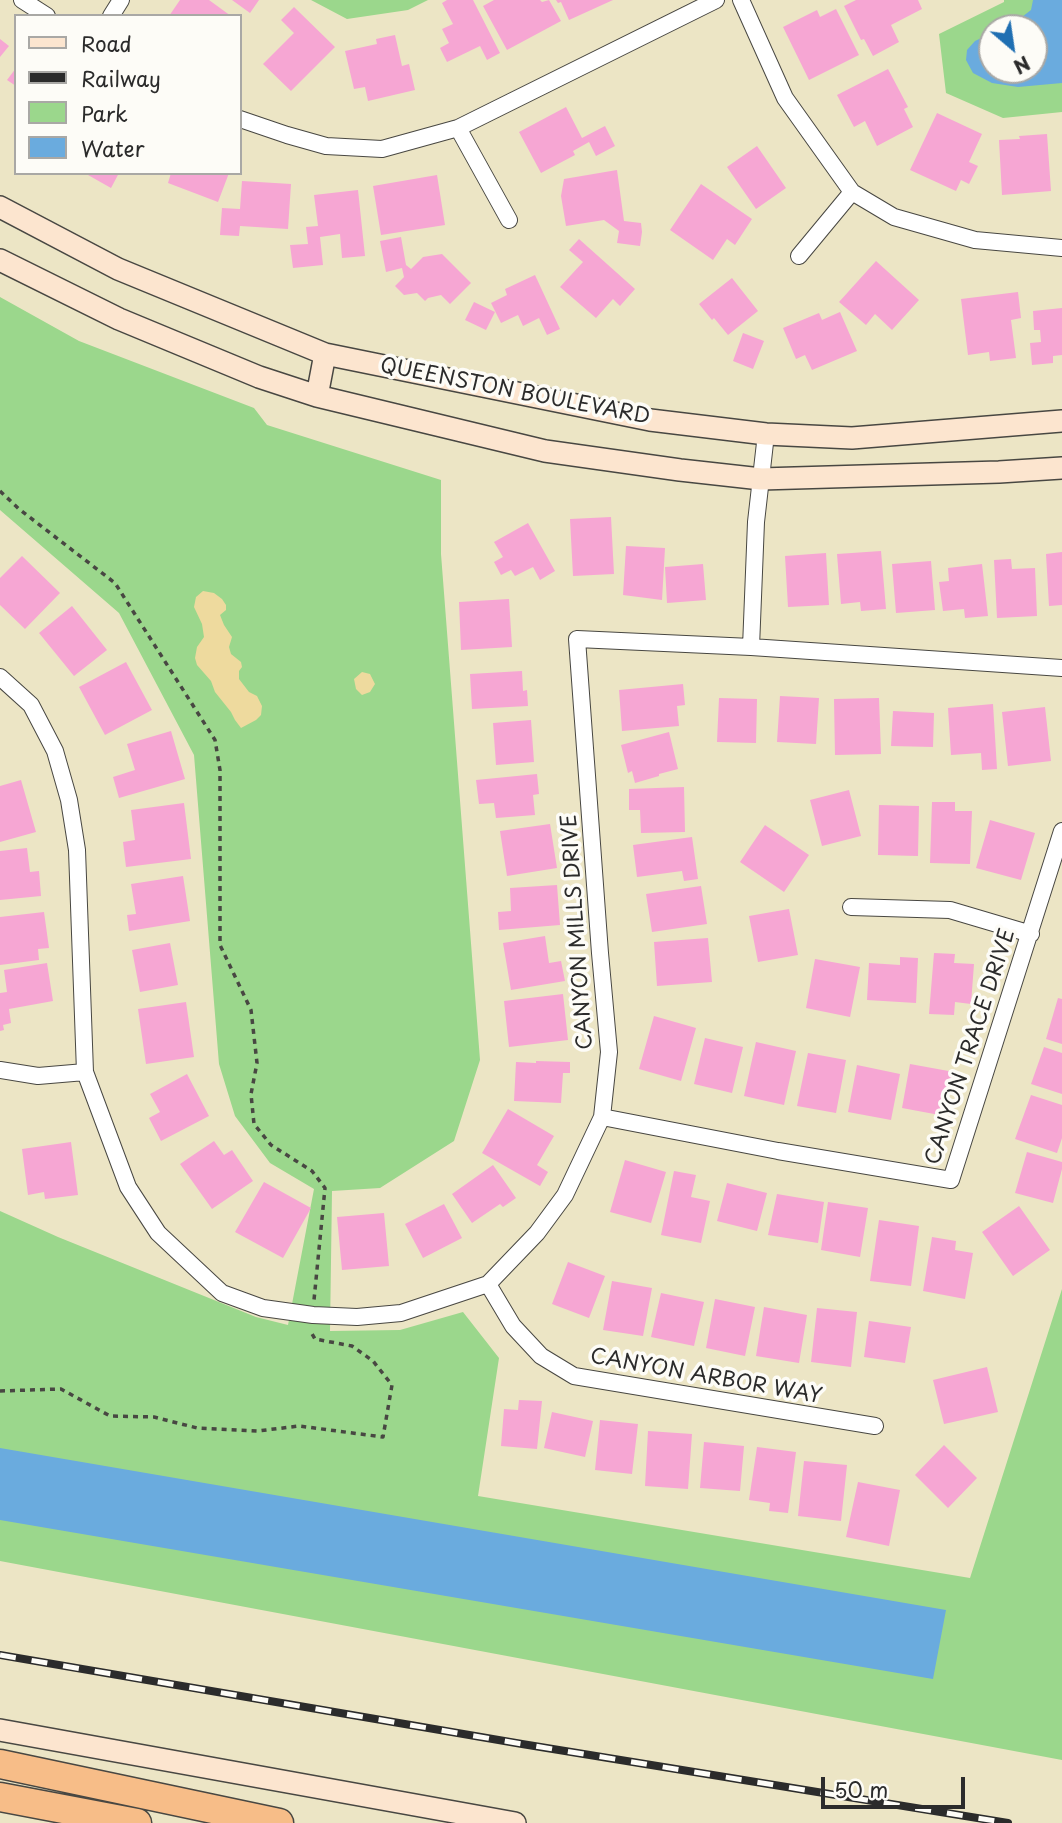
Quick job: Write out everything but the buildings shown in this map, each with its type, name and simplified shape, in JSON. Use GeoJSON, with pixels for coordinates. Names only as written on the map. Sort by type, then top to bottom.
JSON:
{"type":"FeatureCollection","features":[{"type":"Feature","properties":{"kind":"highway"},"geometry":{"type":"LineString","coordinates":[[0,1764],[279,1823]]}},
{"type":"Feature","properties":{"kind":"highway"},"geometry":{"type":"LineString","coordinates":[[0,1797],[137,1823]]}},
{"type":"Feature","properties":{"kind":"main road","name":"QUEENSTON BOULEVARD"},"geometry":{"type":"LineString","coordinates":[[0,207],[118,269],[325,354],[650,420],[766,434],[852,438],[1062,421]]}},
{"type":"Feature","properties":{"kind":"main road","name":"QUEENSTON BOULEVARD"},"geometry":{"type":"LineString","coordinates":[[0,260],[119,319],[259,377],[317,396],[545,451],[761,479],[1062,468]]}},
{"type":"Feature","properties":{"kind":"main road"},"geometry":{"type":"LineString","coordinates":[[317,396],[325,354]]}},
{"type":"Feature","properties":{"kind":"main road"},"geometry":{"type":"LineString","coordinates":[[0,1731],[515,1823]]}},
{"type":"Feature","properties":{"kind":"street"},"geometry":{"type":"LineString","coordinates":[[22,0],[44,14]]}},
{"type":"Feature","properties":{"kind":"street"},"geometry":{"type":"LineString","coordinates":[[242,120],[326,146],[382,149],[458,128],[716,0]]}},
{"type":"Feature","properties":{"kind":"street"},"geometry":{"type":"LineString","coordinates":[[740,0],[785,97],[852,192],[894,217],[975,240],[1062,248]]}},
{"type":"Feature","properties":{"kind":"street"},"geometry":{"type":"LineString","coordinates":[[458,128],[509,220]]}},
{"type":"Feature","properties":{"kind":"street"},"geometry":{"type":"LineString","coordinates":[[799,256],[852,192]]}},
{"type":"Feature","properties":{"kind":"street"},"geometry":{"type":"LineString","coordinates":[[766,434],[756,522],[751,647],[1062,668]]}},
{"type":"Feature","properties":{"kind":"street","name":"CANYON MILLS DRIVE"},"geometry":{"type":"LineString","coordinates":[[0,677],[31,705],[55,751],[69,800],[77,850],[85,1072],[128,1187],[158,1233],[222,1293],[263,1308],[313,1315],[357,1317],[401,1313],[488,1284],[537,1233],[565,1195],[603,1117],[609,1052],[577,639],[751,647]]}},
{"type":"Feature","properties":{"kind":"street","name":"CANYON TRACE DRIVE"},"geometry":{"type":"LineString","coordinates":[[603,1117],[778,1152],[951,1180],[1062,831]]}},
{"type":"Feature","properties":{"kind":"street"},"geometry":{"type":"LineString","coordinates":[[851,906],[950,910],[1031,933]]}},
{"type":"Feature","properties":{"kind":"street"},"geometry":{"type":"LineString","coordinates":[[0,1070],[38,1076],[85,1072]]}},
{"type":"Feature","properties":{"kind":"street","name":"CANYON ARBOR WAY"},"geometry":{"type":"LineString","coordinates":[[488,1284],[513,1326],[541,1356],[574,1376],[875,1426]]}},
{"type":"Feature","properties":{"kind":"path"},"geometry":{"type":"LineString","coordinates":[[0,491],[19,509],[115,583],[215,740],[220,770],[220,945],[251,1010],[257,1063],[251,1094],[254,1124],[271,1145],[312,1171],[325,1188],[311,1332],[315,1339],[352,1346],[373,1361],[392,1385],[383,1437],[299,1426],[258,1431],[197,1428],[154,1417],[110,1416],[61,1389],[0,1391]]}},
{"type":"Feature","properties":{"kind":"green space"},"geometry":{"type":"Polygon","coordinates":[[[311,0],[428,0],[408,10],[347,19],[311,0]]]}},
{"type":"Feature","properties":{"kind":"green space"},"geometry":{"type":"Polygon","coordinates":[[[1004,0],[1062,0],[1062,112],[1003,118],[946,93],[939,34],[978,15],[978,84],[1048,84],[1048,14],[980,14],[1004,0]]]}},
{"type":"Feature","properties":{"kind":"green space"},"geometry":{"type":"Polygon","coordinates":[[[0,297],[79,341],[254,408],[267,425],[441,480],[441,554],[480,1060],[454,1141],[380,1188],[332,1191],[330,1331],[400,1330],[463,1312],[499,1358],[478,1496],[970,1578],[1062,1289],[1062,1760],[0,1561],[0,1211],[256,1317],[288,1325],[314,1189],[270,1163],[235,1116],[219,1064],[194,755],[119,613],[0,510],[0,297]]]}},
{"type":"Feature","properties":{"kind":"sand"},"geometry":{"type":"Polygon","coordinates":[[[203,591],[214,593],[226,605],[226,610],[220,615],[232,637],[229,647],[231,654],[241,662],[239,679],[249,692],[257,696],[262,706],[261,715],[241,728],[215,692],[211,681],[197,665],[195,658],[197,647],[204,637],[202,624],[194,607],[196,597],[203,591]]]}},
{"type":"Feature","properties":{"kind":"sand"},"geometry":{"type":"Polygon","coordinates":[[[362,672],[370,674],[375,684],[370,692],[362,695],[356,689],[354,679],[362,672]]]}},
{"type":"Feature","properties":{"kind":"water"},"geometry":{"type":"Polygon","coordinates":[[[1033,0],[1062,0],[1062,83],[1018,87],[998,84],[1048,84],[1048,14],[1026,14],[1031,10],[1033,0]]]}},
{"type":"Feature","properties":{"kind":"water"},"geometry":{"type":"Polygon","coordinates":[[[978,40],[978,76],[973,73],[966,60],[967,50],[978,40]]]}},
{"type":"Feature","properties":{"kind":"water"},"geometry":{"type":"Polygon","coordinates":[[[0,1448],[946,1610],[933,1679],[0,1520],[0,1448]]]}},
{"type":"Feature","properties":{"kind":"railway"},"geometry":{"type":"LineString","coordinates":[[0,1655],[1008,1823]]}}]}
